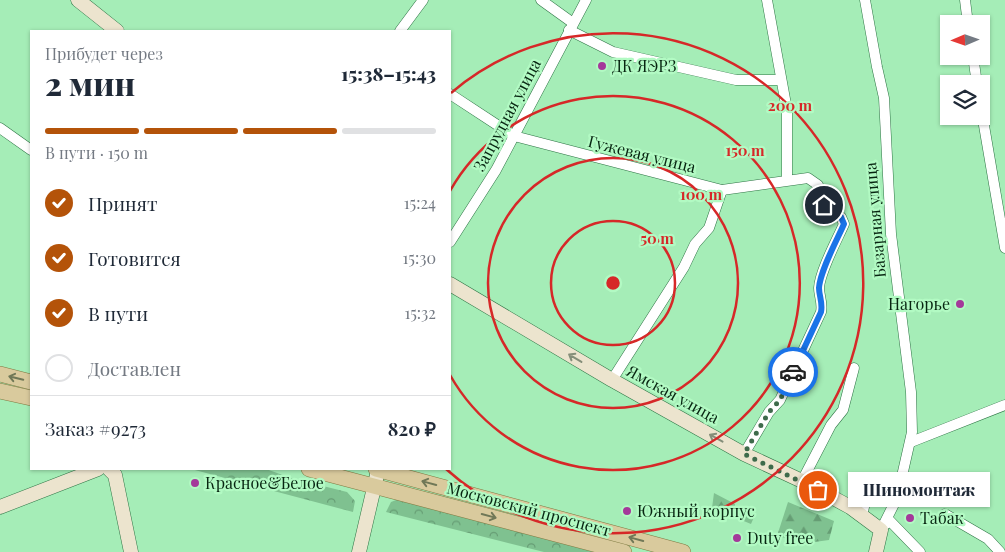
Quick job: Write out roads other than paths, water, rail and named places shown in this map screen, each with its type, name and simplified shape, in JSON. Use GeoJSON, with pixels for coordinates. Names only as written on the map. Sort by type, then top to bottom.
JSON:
{"type":"FeatureCollection","features":[{"type":"Feature","properties":{"kind":"main road"},"geometry":{"type":"LineString","coordinates":[[85,2],[116,30]]}},
{"type":"Feature","properties":{"kind":"main road","name":"Ямская улица"},"geometry":{"type":"LineString","coordinates":[[451,285],[612,380],[744,454],[802,481],[850,507],[881,530]]}},
{"type":"Feature","properties":{"kind":"main road"},"geometry":{"type":"LineString","coordinates":[[0,374],[30,382]]}},
{"type":"Feature","properties":{"kind":"main road"},"geometry":{"type":"LineString","coordinates":[[0,390],[30,398]]}},
{"type":"Feature","properties":{"kind":"main road"},"geometry":{"type":"LineString","coordinates":[[0,507],[95,470]]}},
{"type":"Feature","properties":{"kind":"main road"},"geometry":{"type":"LineString","coordinates":[[111,470],[115,475],[132,552]]}},
{"type":"Feature","properties":{"kind":"main road","name":"Московский проспект"},"geometry":{"type":"LineString","coordinates":[[313,470],[624,552]]}},
{"type":"Feature","properties":{"kind":"main road"},"geometry":{"type":"LineString","coordinates":[[358,552],[378,470]]}},
{"type":"Feature","properties":{"kind":"main road","name":"Московский проспект"},"geometry":{"type":"LineString","coordinates":[[382,470],[683,552]]}},
{"type":"Feature","properties":{"kind":"main road","name":"Базарная улица"},"geometry":{"type":"LineString","coordinates":[[876,552],[881,530]]}},
{"type":"Feature","properties":{"kind":"street"},"geometry":{"type":"LineString","coordinates":[[401,30],[423,0]]}},
{"type":"Feature","properties":{"kind":"street"},"geometry":{"type":"LineString","coordinates":[[541,0],[571,27],[613,52],[736,80],[781,80]]}},
{"type":"Feature","properties":{"kind":"street","name":"Запрудная улица"},"geometry":{"type":"LineString","coordinates":[[451,240],[496,170],[586,0]]}},
{"type":"Feature","properties":{"kind":"street"},"geometry":{"type":"LineString","coordinates":[[767,0],[787,110],[787,179]]}},
{"type":"Feature","properties":{"kind":"street","name":"Базарная улица"},"geometry":{"type":"LineString","coordinates":[[865,0],[884,98],[891,234],[911,392],[911,442],[898,498],[881,530]]}},
{"type":"Feature","properties":{"kind":"street"},"geometry":{"type":"LineString","coordinates":[[965,0],[967,15]]}},
{"type":"Feature","properties":{"kind":"street","name":"Гужевая улица"},"geometry":{"type":"LineString","coordinates":[[451,95],[514,136],[722,190],[787,179],[808,178],[818,185],[824,205],[841,217],[844,224],[821,278],[819,288],[821,312],[780,400],[769,412],[744,454]]}},
{"type":"Feature","properties":{"kind":"street"},"geometry":{"type":"LineString","coordinates":[[984,125],[1003,227],[1005,248]]}},
{"type":"Feature","properties":{"kind":"street"},"geometry":{"type":"LineString","coordinates":[[0,128],[30,149]]}},
{"type":"Feature","properties":{"kind":"street"},"geometry":{"type":"LineString","coordinates":[[612,380],[684,267],[695,244],[709,228],[722,190]]}},
{"type":"Feature","properties":{"kind":"street"},"geometry":{"type":"LineString","coordinates":[[802,481],[831,424],[843,410],[854,368]]}},
{"type":"Feature","properties":{"kind":"street"},"geometry":{"type":"LineString","coordinates":[[911,442],[1005,404]]}},
{"type":"Feature","properties":{"kind":"street"},"geometry":{"type":"LineString","coordinates":[[862,516],[867,495],[872,492],[882,492],[898,498]]}},
{"type":"Feature","properties":{"kind":"street"},"geometry":{"type":"LineString","coordinates":[[945,514],[988,539],[1000,552]]}},
{"type":"Feature","properties":{"kind":"street"},"geometry":{"type":"LineString","coordinates":[[881,530],[889,520],[920,552]]}},
{"type":"Feature","properties":{"kind":"place","name":"ДК ЯЭРЗ"},"geometry":{"type":"Point","coordinates":[602,66]}},
{"type":"Feature","properties":{"kind":"place","name":"Нагорье"},"geometry":{"type":"Point","coordinates":[960,304]}},
{"type":"Feature","properties":{"kind":"place","name":"Красное&Белое"},"geometry":{"type":"Point","coordinates":[195,483]}},
{"type":"Feature","properties":{"kind":"place","name":"Шиномонтаж"},"geometry":{"type":"Point","coordinates":[818,490]}},
{"type":"Feature","properties":{"kind":"place","name":"Южный корпус"},"geometry":{"type":"Point","coordinates":[627,511]}},
{"type":"Feature","properties":{"kind":"place","name":"Табак"},"geometry":{"type":"Point","coordinates":[910,518]}},
{"type":"Feature","properties":{"kind":"place","name":"Duty free"},"geometry":{"type":"Point","coordinates":[737,538]}}]}
